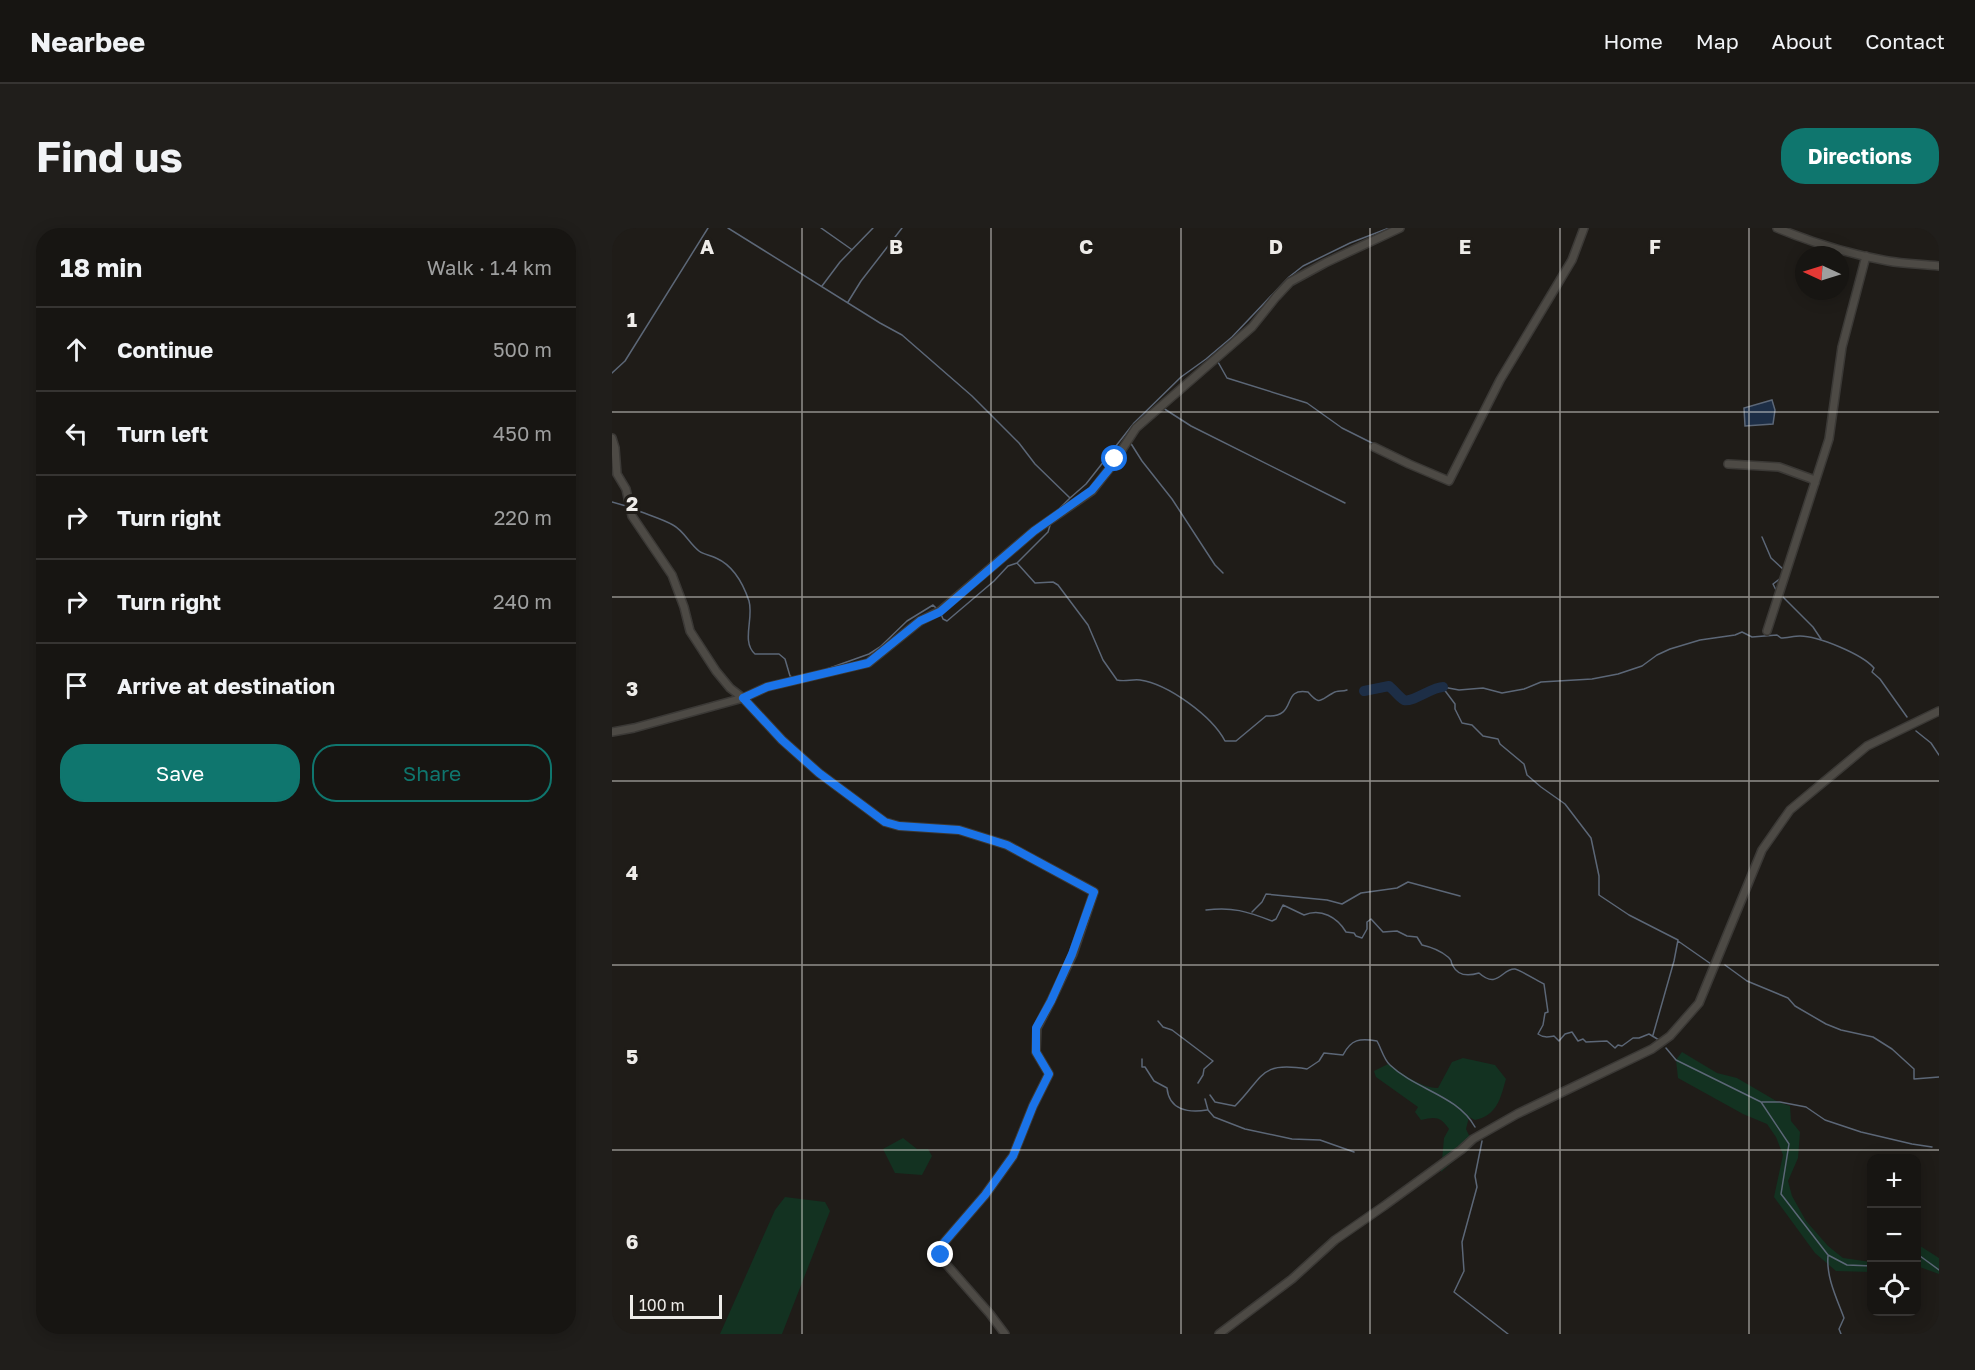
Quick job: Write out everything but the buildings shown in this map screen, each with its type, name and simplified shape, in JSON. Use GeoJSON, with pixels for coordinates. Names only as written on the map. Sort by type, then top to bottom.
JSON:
{"type":"FeatureCollection","features":[{"type":"Feature","properties":{"kind":"street"},"geometry":{"type":"LineString","coordinates":[[612,732],[743,698],[767,687],[868,663],[920,621],[940,612],[1034,531],[1092,490],[1137,428],[1252,327],[1290,282],[1400,228]]}},
{"type":"Feature","properties":{"kind":"street"},"geometry":{"type":"LineString","coordinates":[[1374,447],[1449,481],[1500,380],[1572,261],[1584,228]]}},
{"type":"Feature","properties":{"kind":"street"},"geometry":{"type":"LineString","coordinates":[[1777,228],[1805,240],[1845,252],[1890,261],[1939,266]]}},
{"type":"Feature","properties":{"kind":"street"},"geometry":{"type":"LineString","coordinates":[[1767,632],[1829,439],[1842,347],[1866,256]]}},
{"type":"Feature","properties":{"kind":"street"},"geometry":{"type":"LineString","coordinates":[[612,438],[617,474],[626,489],[632,516],[672,575],[690,631],[730,688],[743,698],[782,740],[819,773],[885,822],[899,826],[959,830],[1007,845],[1094,892],[1072,954],[1036,1028],[1036,1052],[1049,1074],[1013,1156],[973,1209],[941,1246],[941,1255],[947,1265],[1005,1334]]}},
{"type":"Feature","properties":{"kind":"street"},"geometry":{"type":"LineString","coordinates":[[1728,464],[1779,467],[1812,479],[1815,483]]}},
{"type":"Feature","properties":{"kind":"street"},"geometry":{"type":"LineString","coordinates":[[1219,1334],[1292,1279],[1335,1240],[1402,1194],[1473,1139],[1517,1114],[1652,1049],[1670,1036],[1699,1003],[1762,850],[1790,810],[1867,746],[1939,711]]}},
{"type":"Feature","properties":{"kind":"green space"},"geometry":{"type":"Polygon","coordinates":[[[1682,1052],[1717,1073],[1737,1078],[1778,1102],[1790,1106],[1791,1121],[1800,1132],[1798,1158],[1788,1181],[1792,1196],[1806,1221],[1828,1246],[1843,1258],[1867,1261],[1867,1272],[1836,1271],[1815,1253],[1774,1197],[1783,1155],[1776,1137],[1767,1124],[1743,1114],[1678,1078],[1676,1060],[1682,1052]]]}},
{"type":"Feature","properties":{"kind":"green space"},"geometry":{"type":"Polygon","coordinates":[[[1463,1058],[1495,1065],[1506,1079],[1493,1110],[1482,1118],[1475,1120],[1469,1117],[1466,1129],[1473,1144],[1441,1172],[1444,1138],[1449,1129],[1437,1118],[1421,1120],[1415,1112],[1418,1107],[1376,1077],[1374,1071],[1388,1064],[1419,1083],[1438,1088],[1452,1062],[1463,1058]]]}},
{"type":"Feature","properties":{"kind":"green space"},"geometry":{"type":"Polygon","coordinates":[[[903,1138],[917,1149],[928,1149],[932,1156],[922,1175],[895,1173],[883,1149],[903,1138]]]}},
{"type":"Feature","properties":{"kind":"green space"},"geometry":{"type":"Polygon","coordinates":[[[785,1197],[825,1202],[830,1211],[782,1334],[720,1334],[775,1210],[785,1197]]]}},
{"type":"Feature","properties":{"kind":"green space"},"geometry":{"type":"Polygon","coordinates":[[[1921,1247],[1939,1258],[1939,1274],[1921,1267],[1921,1247]]]}},
{"type":"Feature","properties":{"kind":"water"},"geometry":{"type":"Polygon","coordinates":[[[1772,400],[1775,410],[1773,424],[1745,426],[1744,408],[1772,400]]]}},
{"type":"Feature","properties":{"kind":"waterway"},"geometry":{"type":"LineString","coordinates":[[612,373],[625,361],[708,228]]}},
{"type":"Feature","properties":{"kind":"waterway"},"geometry":{"type":"LineString","coordinates":[[728,228],[902,335],[972,396],[1070,498],[1060,508]]}},
{"type":"Feature","properties":{"kind":"waterway"},"geometry":{"type":"LineString","coordinates":[[821,228],[851,249]]}},
{"type":"Feature","properties":{"kind":"waterway"},"geometry":{"type":"LineString","coordinates":[[822,286],[840,262],[873,228]]}},
{"type":"Feature","properties":{"kind":"waterway"},"geometry":{"type":"LineString","coordinates":[[848,302],[861,281],[902,228]]}},
{"type":"Feature","properties":{"kind":"waterway"},"geometry":{"type":"LineString","coordinates":[[1070,498],[1086,484],[1134,423],[1181,377],[1232,337],[1289,277],[1303,266],[1350,243],[1389,228]]}},
{"type":"Feature","properties":{"kind":"waterway"},"geometry":{"type":"LineString","coordinates":[[1218,362],[1227,378],[1307,403],[1342,428],[1374,444]]}},
{"type":"Feature","properties":{"kind":"waterway"},"geometry":{"type":"LineString","coordinates":[[1163,408],[1191,426],[1345,503]]}},
{"type":"Feature","properties":{"kind":"waterway"},"geometry":{"type":"LineString","coordinates":[[1130,442],[1172,499],[1215,565],[1223,573]]}},
{"type":"Feature","properties":{"kind":"waterway"},"geometry":{"type":"LineString","coordinates":[[612,502],[626,506]]}},
{"type":"Feature","properties":{"kind":"waterway"},"geometry":{"type":"LineString","coordinates":[[634,509],[673,525],[699,551],[722,561],[733,570],[749,601],[748,636],[751,649],[755,654],[779,654],[785,659],[790,676],[794,678]]}},
{"type":"Feature","properties":{"kind":"waterway"},"geometry":{"type":"LineString","coordinates":[[1017,563],[1048,532],[1051,522]]}},
{"type":"Feature","properties":{"kind":"waterway"},"geometry":{"type":"LineString","coordinates":[[1762,537],[1771,558],[1784,570]]}},
{"type":"Feature","properties":{"kind":"waterway"},"geometry":{"type":"LineString","coordinates":[[941,614],[947,621],[1008,566],[1017,563],[1035,583],[1053,582],[1058,585],[1088,625],[1103,660],[1117,680],[1140,680],[1176,694],[1210,721],[1225,741],[1236,741],[1266,716],[1283,712],[1294,694],[1308,692],[1315,699],[1320,700],[1335,692],[1347,690]]}},
{"type":"Feature","properties":{"kind":"waterway"},"geometry":{"type":"LineString","coordinates":[[1777,592],[1773,584],[1781,578]]}},
{"type":"Feature","properties":{"kind":"waterway"},"geometry":{"type":"LineString","coordinates":[[1782,596],[1813,627],[1821,639]]}},
{"type":"Feature","properties":{"kind":"waterway"},"geometry":{"type":"LineString","coordinates":[[827,669],[869,654],[880,647],[907,621],[933,605],[938,610]]}},
{"type":"Feature","properties":{"kind":"waterway"},"geometry":{"type":"LineString","coordinates":[[1443,687],[1459,690],[1483,688],[1502,693],[1524,689],[1541,682],[1592,679],[1642,666],[1670,649],[1700,640],[1742,632],[1752,637],[1777,635],[1781,638],[1808,637],[1828,642],[1860,657],[1874,668],[1872,672],[1880,679],[1907,717]]}},
{"type":"Feature","properties":{"kind":"waterway"},"geometry":{"type":"LineString","coordinates":[[1364,691],[1389,686],[1402,699],[1408,700],[1443,687]]}},
{"type":"Feature","properties":{"kind":"waterway"},"geometry":{"type":"LineString","coordinates":[[1443,688],[1455,704],[1462,723],[1472,725],[1483,736],[1498,739],[1500,744],[1524,764],[1527,775],[1565,804],[1591,838],[1599,876],[1599,895],[1629,915],[1678,940],[1653,1035]]}},
{"type":"Feature","properties":{"kind":"waterway"},"geometry":{"type":"LineString","coordinates":[[1916,731],[1931,743],[1939,755]]}},
{"type":"Feature","properties":{"kind":"waterway"},"geometry":{"type":"LineString","coordinates":[[1252,912],[1266,894],[1327,900],[1342,904],[1361,893],[1397,888],[1408,882],[1460,896]]}},
{"type":"Feature","properties":{"kind":"waterway"},"geometry":{"type":"LineString","coordinates":[[1206,910],[1239,911],[1272,921],[1276,919],[1283,905],[1304,915],[1310,913],[1328,915],[1346,932],[1354,933],[1362,938],[1367,929],[1367,922],[1371,919],[1383,932],[1397,931],[1407,936],[1417,937],[1422,945],[1448,957],[1455,969],[1461,973],[1468,975],[1479,973],[1485,978],[1495,979],[1515,969],[1544,984],[1548,1012],[1545,1013],[1543,1025],[1538,1034],[1542,1036],[1554,1036],[1559,1041],[1565,1034],[1572,1032],[1578,1041],[1583,1039],[1586,1042],[1607,1041],[1615,1048],[1633,1038],[1649,1034],[1659,1040]]}},
{"type":"Feature","properties":{"kind":"waterway"},"geometry":{"type":"LineString","coordinates":[[1678,941],[1711,964]]}},
{"type":"Feature","properties":{"kind":"waterway"},"geometry":{"type":"LineString","coordinates":[[1725,965],[1747,981],[1788,998],[1795,1006],[1826,1024],[1873,1037],[1892,1049],[1914,1069],[1914,1079],[1939,1077]]}},
{"type":"Feature","properties":{"kind":"waterway"},"geometry":{"type":"LineString","coordinates":[[1158,1021],[1163,1027],[1172,1030],[1213,1061],[1204,1069],[1198,1083]]}},
{"type":"Feature","properties":{"kind":"waterway"},"geometry":{"type":"LineString","coordinates":[[1210,1095],[1215,1102],[1235,1106],[1258,1079],[1271,1070],[1280,1067],[1307,1069],[1319,1061],[1324,1053],[1343,1055],[1353,1043],[1371,1040],[1377,1041],[1388,1063],[1400,1074],[1458,1107],[1475,1127]]}},
{"type":"Feature","properties":{"kind":"waterway"},"geometry":{"type":"LineString","coordinates":[[1666,1048],[1676,1060],[1761,1102],[1789,1144],[1781,1194],[1828,1255],[1847,1265],[1867,1266]]}},
{"type":"Feature","properties":{"kind":"waterway"},"geometry":{"type":"LineString","coordinates":[[1142,1059],[1142,1067],[1145,1067],[1154,1081],[1167,1088],[1171,1101],[1176,1105],[1193,1111],[1207,1110]]}},
{"type":"Feature","properties":{"kind":"waterway"},"geometry":{"type":"LineString","coordinates":[[1205,1099],[1208,1110],[1214,1117],[1245,1129],[1292,1139],[1320,1140],[1354,1152]]}},
{"type":"Feature","properties":{"kind":"waterway"},"geometry":{"type":"LineString","coordinates":[[1762,1102],[1780,1102],[1806,1107],[1825,1120],[1861,1132],[1932,1147]]}},
{"type":"Feature","properties":{"kind":"waterway"},"geometry":{"type":"LineString","coordinates":[[1482,1141],[1475,1176],[1477,1187],[1462,1242],[1464,1271],[1454,1292],[1508,1334]]}},
{"type":"Feature","properties":{"kind":"waterway"},"geometry":{"type":"LineString","coordinates":[[1828,1256],[1830,1280],[1844,1318],[1839,1329],[1841,1334]]}},
{"type":"Feature","properties":{"kind":"waterway"},"geometry":{"type":"LineString","coordinates":[[1921,1257],[1939,1270]]}},
{"type":"Feature","properties":{"kind":"route"},"geometry":{"type":"LineString","coordinates":[[941,1255],[941,1246],[985,1195],[1013,1156],[1049,1074],[1036,1052],[1036,1028],[1072,954],[1094,892],[1007,845],[959,830],[899,826],[885,822],[819,773],[782,740],[743,698],[767,687],[868,663],[920,621],[940,612],[1034,531],[1092,490],[1115,459]]}}]}
